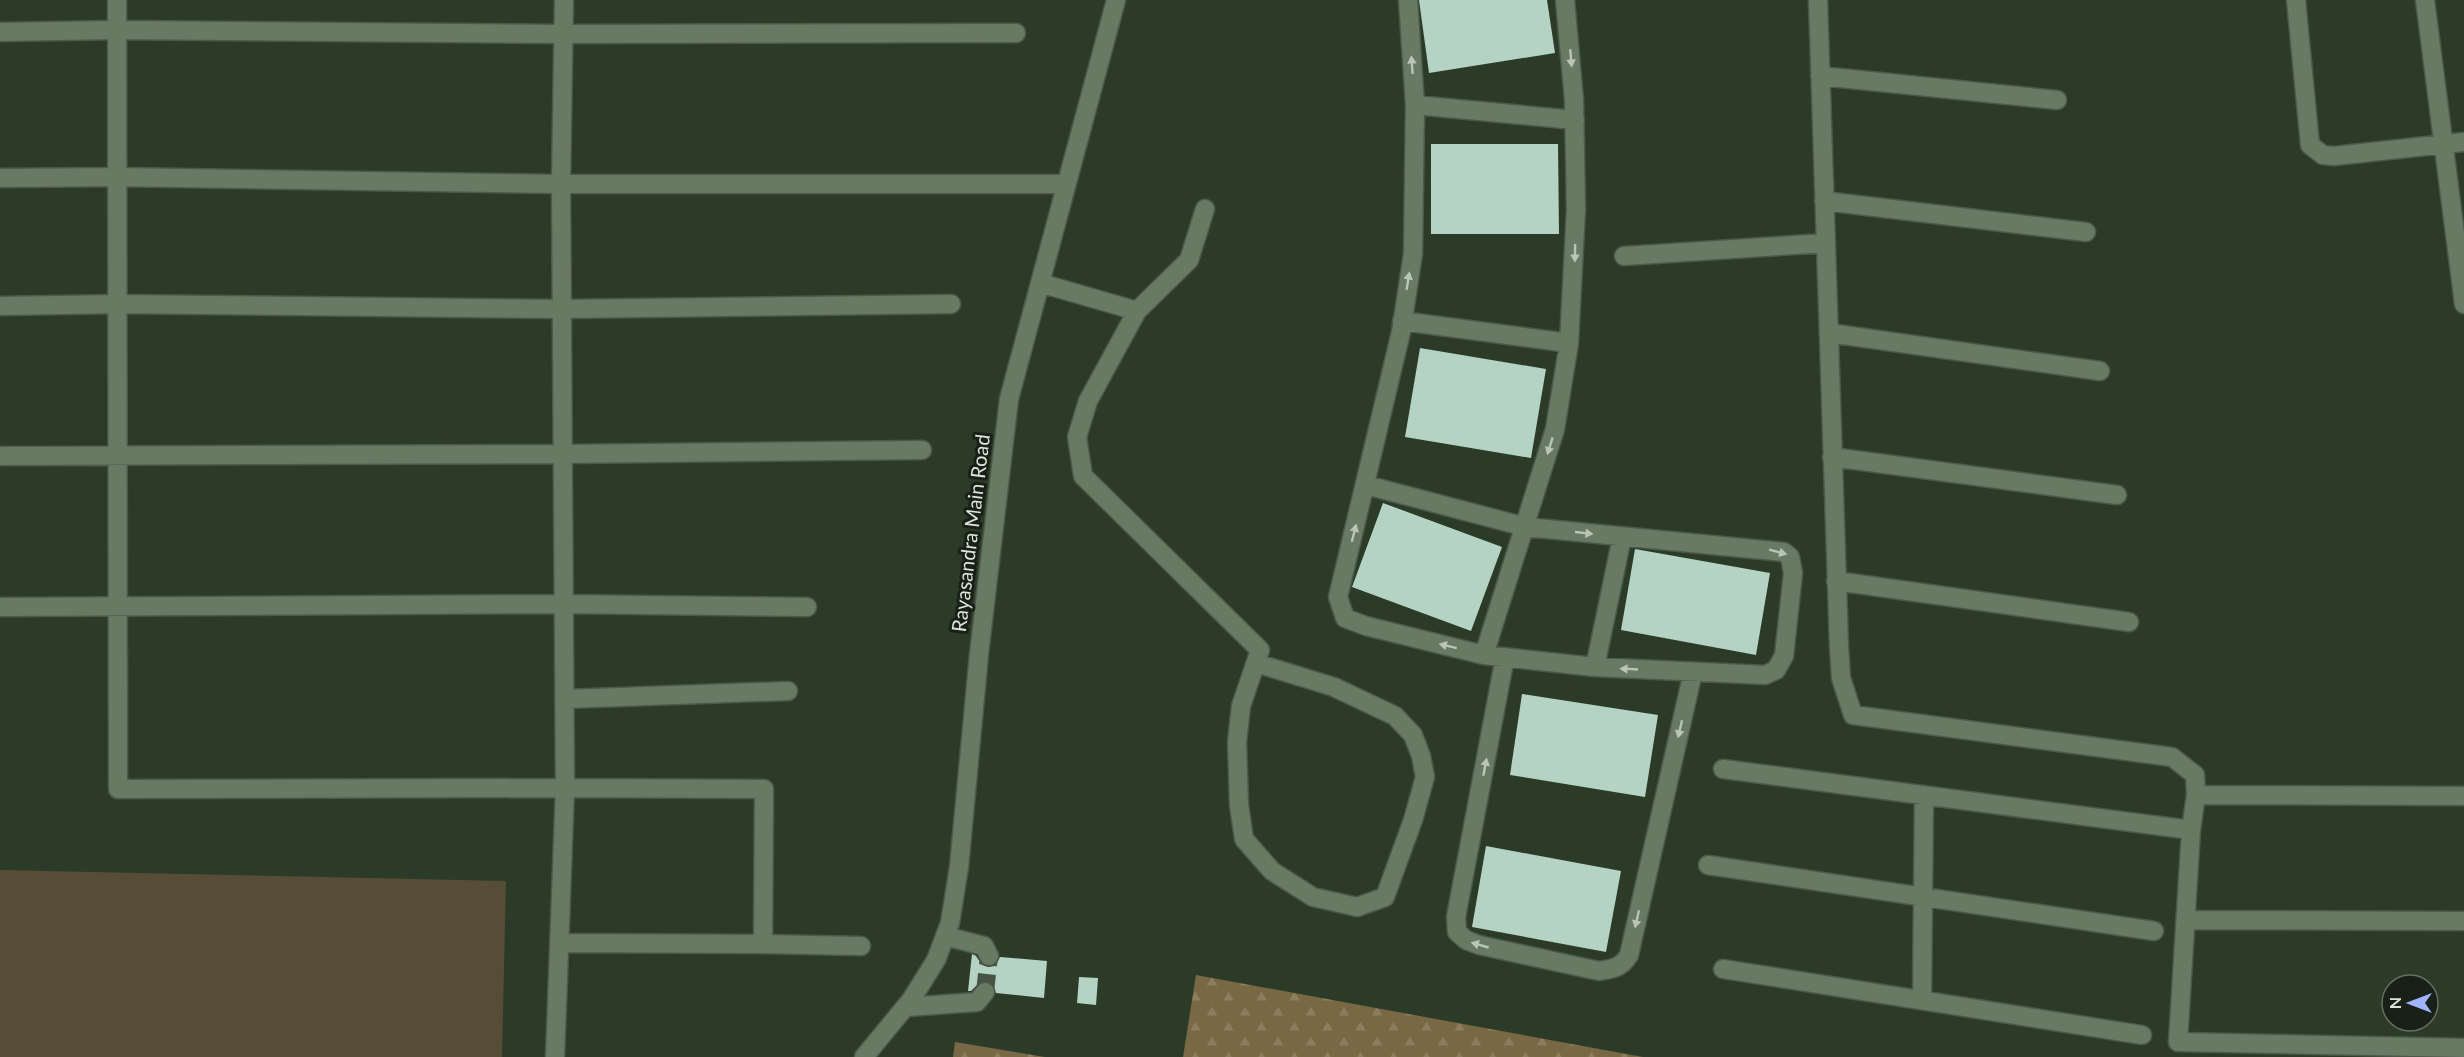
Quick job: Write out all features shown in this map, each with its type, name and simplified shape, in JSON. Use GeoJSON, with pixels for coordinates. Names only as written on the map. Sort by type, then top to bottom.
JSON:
{"type":"FeatureCollection","features":[{"type":"Feature","properties":{"kind":"street"},"geometry":{"type":"LineString","coordinates":[[117,0],[118,789],[764,789],[763,944]]}},
{"type":"Feature","properties":{"kind":"street"},"geometry":{"type":"LineString","coordinates":[[555,1057],[566,788],[561,184],[564,0]]}},
{"type":"Feature","properties":{"kind":"street","name":"Rayasandra Main Road"},"geometry":{"type":"LineString","coordinates":[[864,1057],[906,1007],[936,960],[950,923],[960,867],[979,654],[1009,399],[1116,0]]}},
{"type":"Feature","properties":{"kind":"street"},"geometry":{"type":"LineString","coordinates":[[1366,485],[1526,527],[1784,552],[1790,557],[1793,573],[1785,656],[1776,670],[1765,675],[1595,667],[1484,655],[1366,626],[1345,618],[1338,597],[1366,485],[1402,321],[1413,254],[1415,105],[1408,0]]}},
{"type":"Feature","properties":{"kind":"street"},"geometry":{"type":"LineString","coordinates":[[1484,655],[1555,429],[1569,343],[1576,210],[1575,120],[1565,0]]}},
{"type":"Feature","properties":{"kind":"street"},"geometry":{"type":"LineString","coordinates":[[1818,0],[1836,581],[1841,678],[1853,715],[2172,757],[2195,775],[2196,795],[2191,830],[2178,1049],[2464,1048]]}},
{"type":"Feature","properties":{"kind":"street"},"geometry":{"type":"LineString","coordinates":[[2296,0],[2310,145],[2323,155],[2334,156],[2464,142]]}},
{"type":"Feature","properties":{"kind":"street"},"geometry":{"type":"LineString","coordinates":[[2425,0],[2464,304]]}},
{"type":"Feature","properties":{"kind":"street"},"geometry":{"type":"LineString","coordinates":[[0,32],[117,30],[563,34],[1016,33]]}},
{"type":"Feature","properties":{"kind":"street"},"geometry":{"type":"LineString","coordinates":[[1820,76],[2057,100]]}},
{"type":"Feature","properties":{"kind":"street"},"geometry":{"type":"LineString","coordinates":[[1415,105],[1575,120]]}},
{"type":"Feature","properties":{"kind":"street"},"geometry":{"type":"LineString","coordinates":[[0,178],[117,177],[561,184],[1066,184]]}},
{"type":"Feature","properties":{"kind":"street"},"geometry":{"type":"LineString","coordinates":[[1824,201],[2086,232]]}},
{"type":"Feature","properties":{"kind":"street"},"geometry":{"type":"LineString","coordinates":[[1204,210],[1189,260],[1137,311],[1088,401],[1077,437],[1083,476],[1260,651],[1241,706],[1236,742],[1239,805],[1244,839],[1272,871],[1313,897],[1357,907],[1385,897],[1413,820],[1425,777],[1421,756],[1413,735],[1395,716],[1334,687],[1256,663]]}},
{"type":"Feature","properties":{"kind":"street"},"geometry":{"type":"LineString","coordinates":[[1624,256],[1825,243]]}},
{"type":"Feature","properties":{"kind":"street"},"geometry":{"type":"LineString","coordinates":[[1040,283],[1137,311]]}},
{"type":"Feature","properties":{"kind":"street"},"geometry":{"type":"LineString","coordinates":[[0,306],[117,304],[562,309],[951,304]]}},
{"type":"Feature","properties":{"kind":"street"},"geometry":{"type":"LineString","coordinates":[[1402,321],[1569,343]]}},
{"type":"Feature","properties":{"kind":"street"},"geometry":{"type":"LineString","coordinates":[[1829,333],[2100,371]]}},
{"type":"Feature","properties":{"kind":"street"},"geometry":{"type":"LineString","coordinates":[[0,456],[922,450]]}},
{"type":"Feature","properties":{"kind":"street"},"geometry":{"type":"LineString","coordinates":[[1833,457],[2117,495]]}},
{"type":"Feature","properties":{"kind":"street"},"geometry":{"type":"LineString","coordinates":[[1595,667],[1622,537]]}},
{"type":"Feature","properties":{"kind":"street"},"geometry":{"type":"LineString","coordinates":[[1836,581],[2129,622]]}},
{"type":"Feature","properties":{"kind":"street"},"geometry":{"type":"LineString","coordinates":[[0,607],[564,604],[807,607]]}},
{"type":"Feature","properties":{"kind":"street"},"geometry":{"type":"LineString","coordinates":[[1505,657],[1456,917],[1457,932],[1466,940],[1479,945],[1599,972],[1624,964],[1629,956],[1693,672]]}},
{"type":"Feature","properties":{"kind":"street"},"geometry":{"type":"LineString","coordinates":[[565,699],[788,691]]}},
{"type":"Feature","properties":{"kind":"street"},"geometry":{"type":"LineString","coordinates":[[1723,769],[2191,830]]}},
{"type":"Feature","properties":{"kind":"street"},"geometry":{"type":"LineString","coordinates":[[1922,999],[1924,795]]}},
{"type":"Feature","properties":{"kind":"street"},"geometry":{"type":"LineString","coordinates":[[2196,795],[2464,796]]}},
{"type":"Feature","properties":{"kind":"street"},"geometry":{"type":"LineString","coordinates":[[1708,865],[2154,931]]}},
{"type":"Feature","properties":{"kind":"street"},"geometry":{"type":"LineString","coordinates":[[2186,920],[2464,921]]}},
{"type":"Feature","properties":{"kind":"street"},"geometry":{"type":"LineString","coordinates":[[945,936],[984,946],[989,956]]}},
{"type":"Feature","properties":{"kind":"street"},"geometry":{"type":"LineString","coordinates":[[560,942],[861,946]]}},
{"type":"Feature","properties":{"kind":"street"},"geometry":{"type":"LineString","coordinates":[[1723,969],[2142,1035]]}},
{"type":"Feature","properties":{"kind":"street"},"geometry":{"type":"LineString","coordinates":[[906,1007],[976,1002],[985,992]]}},
{"type":"Feature","properties":{"kind":"shaded area"},"geometry":{"type":"Polygon","coordinates":[[[0,870],[506,881],[502,1057],[0,1057],[0,870]]]}},
{"type":"Feature","properties":{"kind":"green space"},"geometry":{"type":"Polygon","coordinates":[[[1196,975],[1643,1057],[1183,1057],[1196,975]]]}},
{"type":"Feature","properties":{"kind":"green space"},"geometry":{"type":"Polygon","coordinates":[[[955,1042],[1045,1057],[953,1057],[955,1042]]]}},
{"type":"Feature","properties":{"kind":"building"},"geometry":{"type":"Polygon","coordinates":[[[1419,0],[1547,0],[1555,53],[1429,73],[1419,0]]]}},
{"type":"Feature","properties":{"kind":"building"},"geometry":{"type":"Polygon","coordinates":[[[1431,144],[1558,144],[1559,234],[1431,234],[1431,144]]]}},
{"type":"Feature","properties":{"kind":"building"},"geometry":{"type":"Polygon","coordinates":[[[1420,348],[1546,369],[1531,458],[1405,437],[1420,348]]]}},
{"type":"Feature","properties":{"kind":"building"},"geometry":{"type":"Polygon","coordinates":[[[1383,503],[1502,547],[1471,631],[1352,587],[1383,503]]]}},
{"type":"Feature","properties":{"kind":"building"},"geometry":{"type":"Polygon","coordinates":[[[1635,549],[1770,573],[1756,655],[1621,630],[1635,549]]]}},
{"type":"Feature","properties":{"kind":"building"},"geometry":{"type":"Polygon","coordinates":[[[1522,694],[1658,715],[1645,797],[1510,775],[1522,694]]]}},
{"type":"Feature","properties":{"kind":"building"},"geometry":{"type":"Polygon","coordinates":[[[1486,846],[1621,871],[1606,952],[1472,927],[1486,846]]]}},
{"type":"Feature","properties":{"kind":"building"},"geometry":{"type":"Polygon","coordinates":[[[972,954],[982,965],[988,967],[995,966],[1000,957],[1047,961],[1044,998],[996,993],[992,984],[986,981],[980,982],[968,991],[972,954]]]}},
{"type":"Feature","properties":{"kind":"building"},"geometry":{"type":"Polygon","coordinates":[[[1079,977],[1098,978],[1096,1005],[1077,1003],[1079,977]]]}},
{"type":"Feature","properties":{"kind":"tunnel"},"geometry":{"type":"LineString","coordinates":[[985,992],[989,956]]}}]}
